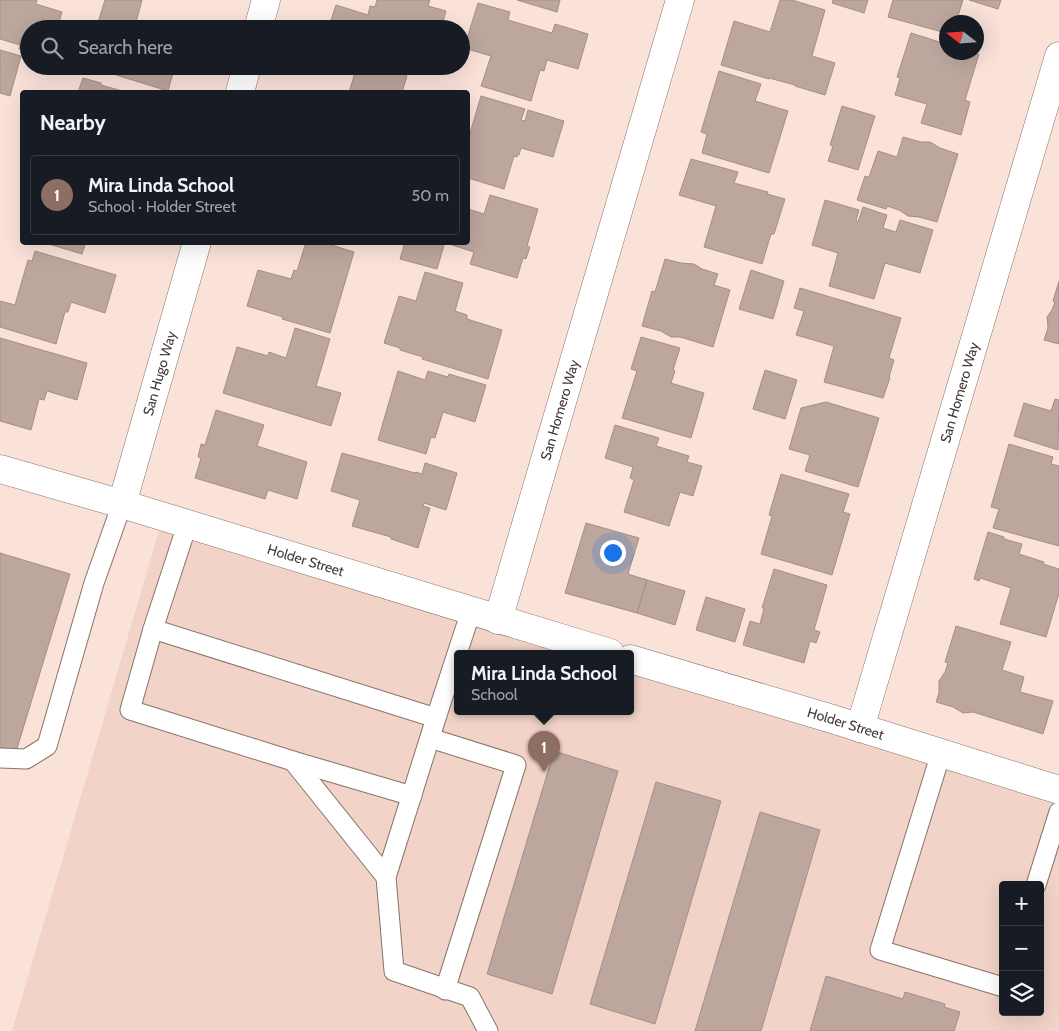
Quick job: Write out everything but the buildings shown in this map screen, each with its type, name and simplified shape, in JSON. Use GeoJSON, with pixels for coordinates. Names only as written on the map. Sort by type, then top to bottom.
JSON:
{"type":"FeatureCollection","features":[{"type":"Feature","properties":{"kind":"street"},"geometry":{"type":"LineString","coordinates":[[260,20],[266,0]]}},
{"type":"Feature","properties":{"kind":"street","name":"San Homero Way"},"geometry":{"type":"LineString","coordinates":[[498,620],[680,0]]}},
{"type":"Feature","properties":{"kind":"street","name":"San Homero Way"},"geometry":{"type":"LineString","coordinates":[[860,728],[1059,56]]}},
{"type":"Feature","properties":{"kind":"street"},"geometry":{"type":"LineString","coordinates":[[241,90],[245,75]]}},
{"type":"Feature","properties":{"kind":"street","name":"San Hugo Way"},"geometry":{"type":"LineString","coordinates":[[122,504],[196,245]]}},
{"type":"Feature","properties":{"kind":"street","name":"Holder Street"},"geometry":{"type":"LineString","coordinates":[[0,469],[122,504],[600,650]]}},
{"type":"Feature","properties":{"kind":"street","name":"Holder Street"},"geometry":{"type":"LineString","coordinates":[[634,660],[1059,790]]}},
{"type":"Feature","properties":{"kind":"lane"},"geometry":{"type":"LineString","coordinates":[[0,758],[26,759],[47,746],[94,583],[122,504]]}},
{"type":"Feature","properties":{"kind":"lane"},"geometry":{"type":"LineString","coordinates":[[187,524],[153,629],[130,710],[412,796]]}},
{"type":"Feature","properties":{"kind":"lane"},"geometry":{"type":"LineString","coordinates":[[458,650],[471,612]]}},
{"type":"Feature","properties":{"kind":"lane"},"geometry":{"type":"LineString","coordinates":[[153,629],[436,718]]}},
{"type":"Feature","properties":{"kind":"lane"},"geometry":{"type":"LineString","coordinates":[[454,663],[386,877],[394,971],[470,997],[488,1031]]}},
{"type":"Feature","properties":{"kind":"lane"},"geometry":{"type":"LineString","coordinates":[[430,738],[516,765],[445,990]]}},
{"type":"Feature","properties":{"kind":"lane"},"geometry":{"type":"LineString","coordinates":[[942,753],[880,950],[999,986]]}},
{"type":"Feature","properties":{"kind":"lane"},"geometry":{"type":"LineString","coordinates":[[293,761],[386,877]]}},
{"type":"Feature","properties":{"kind":"lane"},"geometry":{"type":"LineString","coordinates":[[1037,881],[1059,812]]}},
{"type":"Feature","properties":{"kind":"shaded area"},"geometry":{"type":"Polygon","coordinates":[[[163,517],[600,650],[454,650],[454,715],[634,715],[634,660],[1059,790],[1059,1031],[12,1031],[163,517]]]}},
{"type":"Feature","properties":{"kind":"place","name":"Mira Linda School"},"geometry":{"type":"Point","coordinates":[544,772]}}]}
